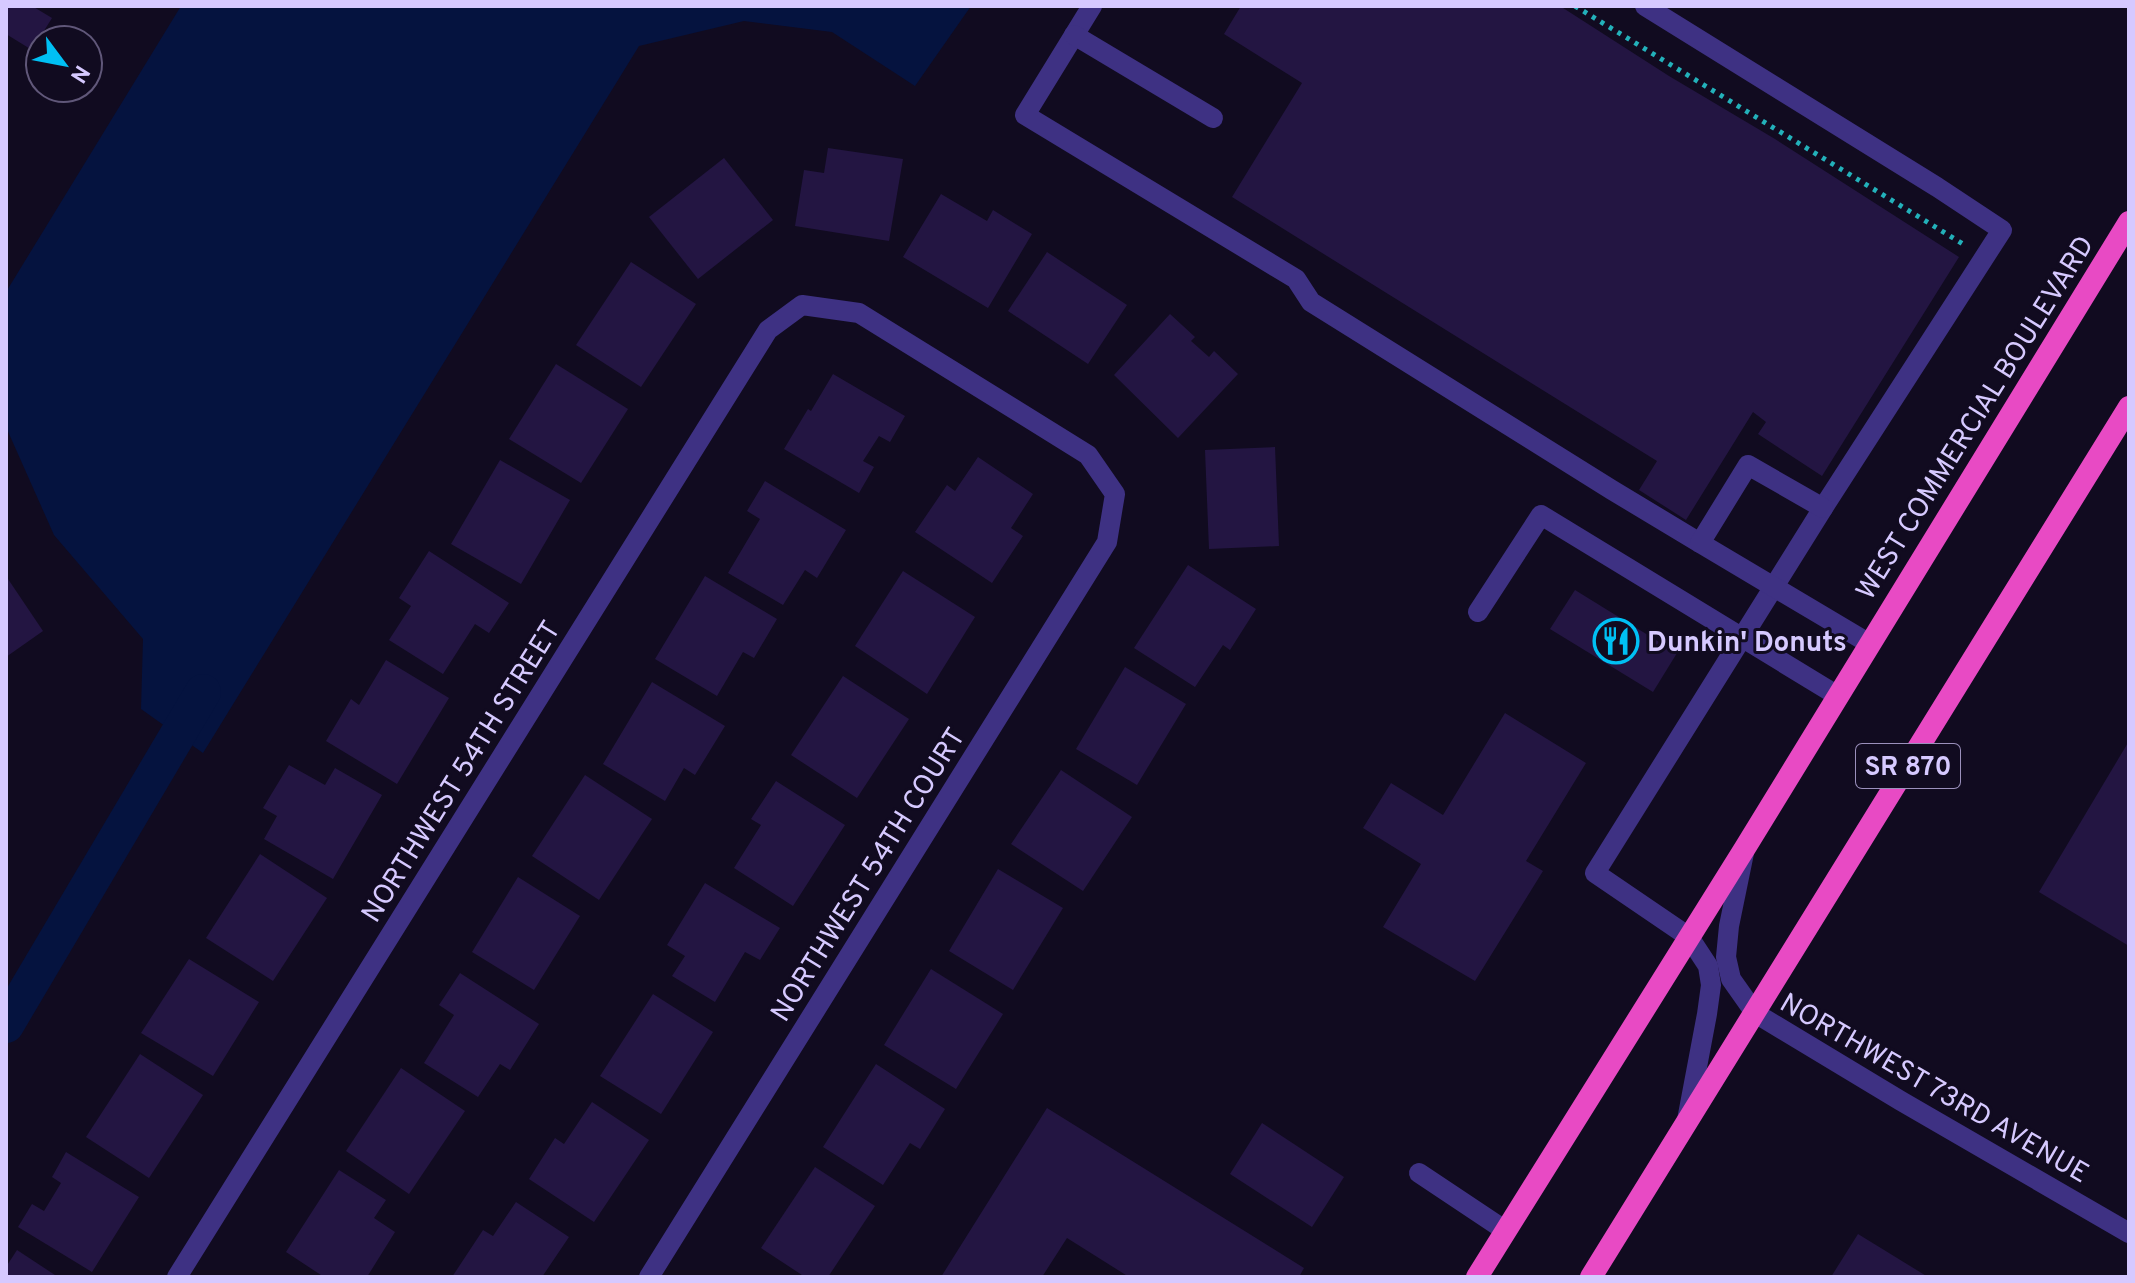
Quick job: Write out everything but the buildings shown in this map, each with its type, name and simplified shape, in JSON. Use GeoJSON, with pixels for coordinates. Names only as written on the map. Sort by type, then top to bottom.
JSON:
{"type":"FeatureCollection","features":[{"type":"Feature","properties":{"kind":"highway","name":"WEST COMMERCIAL BOULEVARD"},"geometry":{"type":"LineString","coordinates":[[1477,1277],[1745,848],[2129,222]]}},
{"type":"Feature","properties":{"kind":"highway","name":"SR 870"},"geometry":{"type":"LineString","coordinates":[[1591,1277],[2129,407]]}},
{"type":"Feature","properties":{"kind":"street"},"geometry":{"type":"LineString","coordinates":[[1092,6],[1025,115],[1296,279],[1311,302],[1612,490],[1870,644]]}},
{"type":"Feature","properties":{"kind":"street"},"geometry":{"type":"LineString","coordinates":[[1645,6],[2002,230],[1823,508],[1595,873],[1689,937],[1708,966],[1711,985],[1707,1014],[1686,1124]]}},
{"type":"Feature","properties":{"kind":"street"},"geometry":{"type":"LineString","coordinates":[[1074,35],[1213,118]]}},
{"type":"Feature","properties":{"kind":"street","name":"NORTHWEST 54TH COURT"},"geometry":{"type":"LineString","coordinates":[[649,1277],[1107,542],[1115,494],[1088,455],[859,313],[802,305]]}},
{"type":"Feature","properties":{"kind":"street","name":"NORTHWEST 54TH STREET"},"geometry":{"type":"LineString","coordinates":[[177,1277],[768,330],[802,305]]}},
{"type":"Feature","properties":{"kind":"street"},"geometry":{"type":"LineString","coordinates":[[1700,543],[1748,465],[1823,508]]}},
{"type":"Feature","properties":{"kind":"street"},"geometry":{"type":"LineString","coordinates":[[1478,612],[1541,515],[1838,696]]}},
{"type":"Feature","properties":{"kind":"street","name":"WEST COMMERCIAL BOULEVARD"},"geometry":{"type":"LineString","coordinates":[[1745,848],[1726,957],[1731,979],[1755,1013]]}},
{"type":"Feature","properties":{"kind":"street","name":"NORTHWEST 73RD AVENUE"},"geometry":{"type":"LineString","coordinates":[[1755,1013],[2129,1233]]}},
{"type":"Feature","properties":{"kind":"street"},"geometry":{"type":"LineString","coordinates":[[1419,1173],[1506,1231]]}},
{"type":"Feature","properties":{"kind":"path"},"geometry":{"type":"LineString","coordinates":[[1575,6],[1970,249]]}},
{"type":"Feature","properties":{"kind":"water"},"geometry":{"type":"Polygon","coordinates":[[[181,6],[971,6],[915,86],[832,32],[744,21],[639,46],[203,753],[141,709],[143,639],[54,535],[6,427],[6,292],[181,6]]]}},
{"type":"Feature","properties":{"kind":"waterway"},"geometry":{"type":"LineString","coordinates":[[6,1025],[203,692]]}},
{"type":"Feature","properties":{"kind":"place","name":"Dunkin' Donuts"},"geometry":{"type":"Point","coordinates":[1616,641]}}]}
